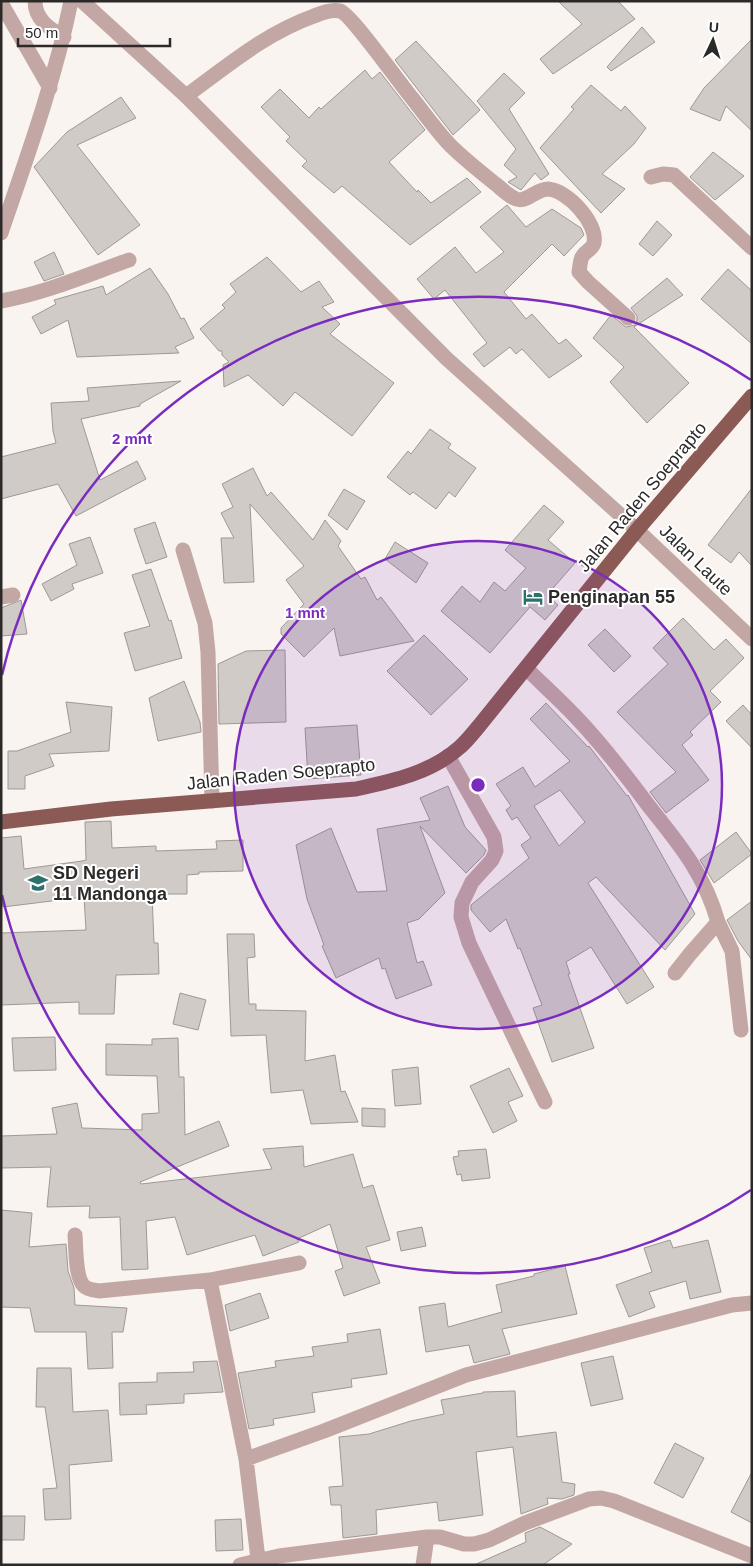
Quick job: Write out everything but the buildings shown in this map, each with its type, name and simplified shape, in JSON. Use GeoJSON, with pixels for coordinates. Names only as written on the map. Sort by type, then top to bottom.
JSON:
{"type":"FeatureCollection","features":[{"type":"Feature","properties":{"kind":"highway","name":"Jalan Raden Soeprapto"},"geometry":{"type":"LineString","coordinates":[[1,822],[111,809],[356,789],[388,782],[422,771],[448,756],[479,726],[637,530],[752,396]]}},
{"type":"Feature","properties":{"kind":"street"},"geometry":{"type":"LineString","coordinates":[[35,1],[39,17],[48,28],[64,37]]}},
{"type":"Feature","properties":{"kind":"street"},"geometry":{"type":"LineString","coordinates":[[1,233],[50,88],[64,37],[71,1]]}},
{"type":"Feature","properties":{"kind":"street","name":"Jalan Laute"},"geometry":{"type":"LineString","coordinates":[[82,1],[186,96],[446,358],[637,530],[752,639]]}},
{"type":"Feature","properties":{"kind":"street"},"geometry":{"type":"LineString","coordinates":[[1,3],[50,88]]}},
{"type":"Feature","properties":{"kind":"street"},"geometry":{"type":"LineString","coordinates":[[186,96],[245,52],[283,28],[326,11],[340,11],[347,15],[362,33],[406,91],[450,144],[478,170],[515,199],[525,199],[536,191],[551,189],[559,192],[578,207],[594,234],[594,242],[591,249],[582,256],[579,272],[628,318]]}},
{"type":"Feature","properties":{"kind":"street"},"geometry":{"type":"LineString","coordinates":[[651,178],[663,174],[674,175],[752,248]]}},
{"type":"Feature","properties":{"kind":"street"},"geometry":{"type":"LineString","coordinates":[[1,301],[58,286],[129,260]]}},
{"type":"Feature","properties":{"kind":"street"},"geometry":{"type":"LineString","coordinates":[[183,550],[205,623],[208,652],[212,801]]}},
{"type":"Feature","properties":{"kind":"street"},"geometry":{"type":"LineString","coordinates":[[526,668],[575,716],[603,747],[679,842],[698,872],[732,951],[741,1030]]}},
{"type":"Feature","properties":{"kind":"street"},"geometry":{"type":"LineString","coordinates":[[448,756],[494,837],[496,851],[492,860],[472,882],[462,903],[461,917],[469,943],[545,1102]]}},
{"type":"Feature","properties":{"kind":"street"},"geometry":{"type":"LineString","coordinates":[[675,973],[718,922]]}},
{"type":"Feature","properties":{"kind":"street"},"geometry":{"type":"LineString","coordinates":[[74,1235],[78,1274],[82,1284],[88,1289],[99,1291],[210,1280],[299,1263]]}},
{"type":"Feature","properties":{"kind":"street"},"geometry":{"type":"LineString","coordinates":[[210,1280],[246,1458],[258,1559]]}},
{"type":"Feature","properties":{"kind":"street"},"geometry":{"type":"LineString","coordinates":[[246,1458],[466,1375],[732,1305],[752,1303]]}},
{"type":"Feature","properties":{"kind":"street"},"geometry":{"type":"LineString","coordinates":[[240,1565],[258,1559],[279,1560],[427,1537],[474,1544],[489,1540],[525,1523],[589,1500],[601,1498],[614,1501],[752,1556]]}},
{"type":"Feature","properties":{"kind":"street"},"geometry":{"type":"LineString","coordinates":[[424,1565],[427,1537]]}},
{"type":"Feature","properties":{"kind":"place","name":"Penginapan 55"},"geometry":{"type":"Point","coordinates":[533,597]}},
{"type":"Feature","properties":{"kind":"place","name":"SD Negeri 11 Mandonga"},"geometry":{"type":"Point","coordinates":[38,883]}}]}
